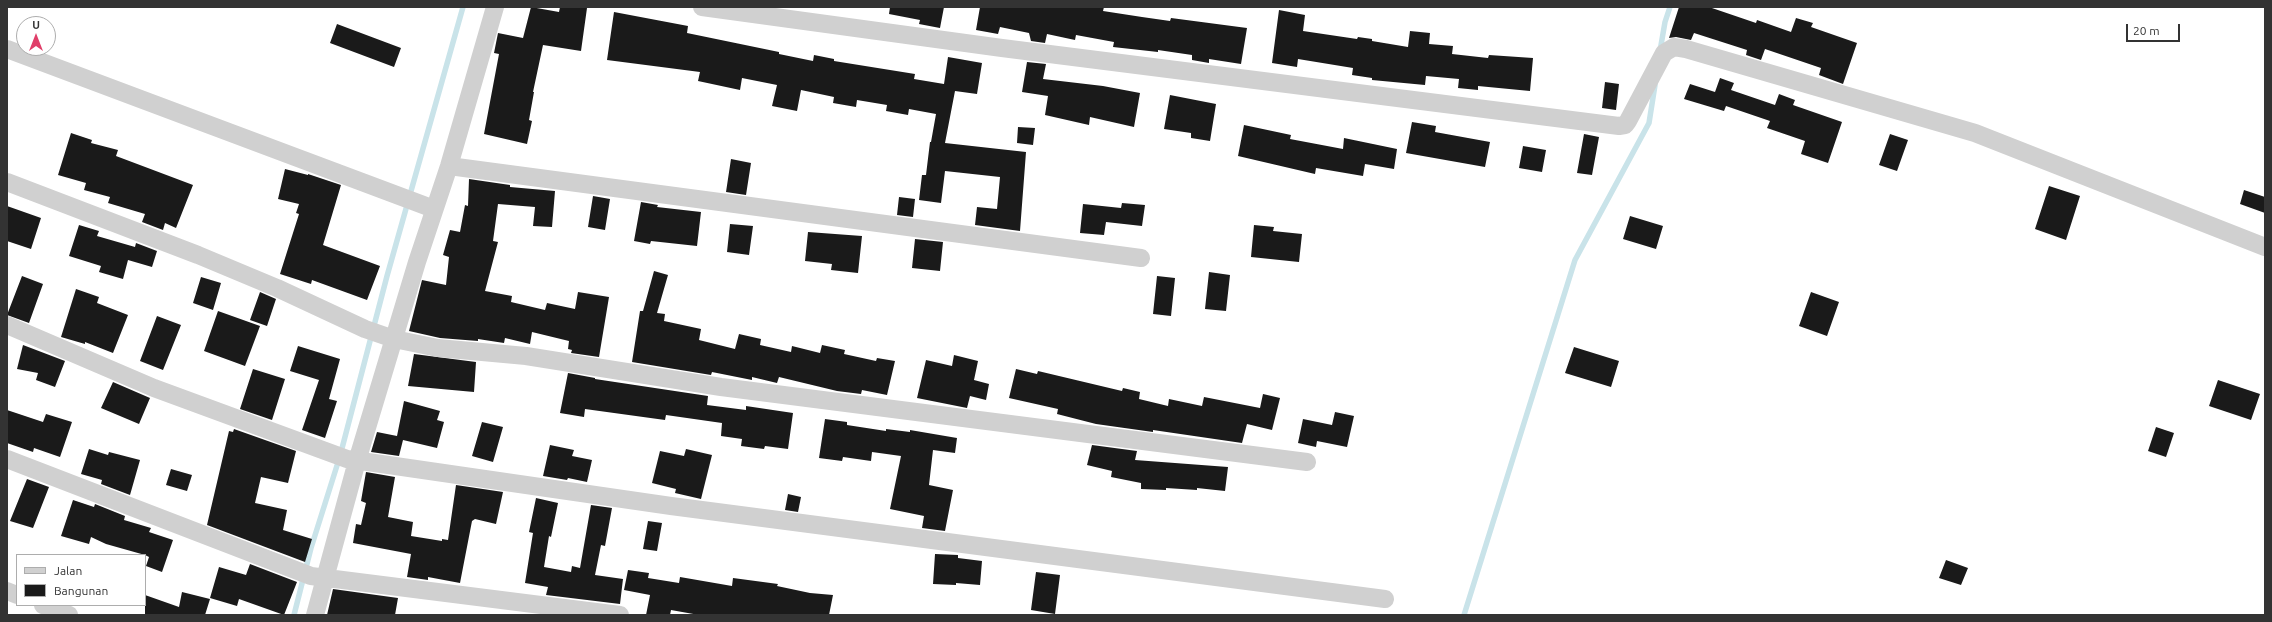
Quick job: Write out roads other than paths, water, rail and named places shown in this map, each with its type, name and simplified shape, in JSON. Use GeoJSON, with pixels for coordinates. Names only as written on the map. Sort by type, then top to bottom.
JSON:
{"type":"FeatureCollection","features":[{"type":"Feature","properties":{"kind":"street"},"geometry":{"type":"LineString","coordinates":[[315,615],[310,575],[346,458],[380,334],[427,206],[449,166],[495,7]]}},
{"type":"Feature","properties":{"kind":"street"},"geometry":{"type":"LineString","coordinates":[[702,7],[1002,48],[1620,126],[1625,125],[1628,121],[1664,53],[1674,47],[1686,49],[1975,133],[2265,247]]}},
{"type":"Feature","properties":{"kind":"street"},"geometry":{"type":"LineString","coordinates":[[7,49],[427,206]]}},
{"type":"Feature","properties":{"kind":"street"},"geometry":{"type":"LineString","coordinates":[[449,166],[1141,258]]}},
{"type":"Feature","properties":{"kind":"street"},"geometry":{"type":"LineString","coordinates":[[7,182],[198,255],[380,334],[438,348],[526,356],[720,388],[1307,462]]}},
{"type":"Feature","properties":{"kind":"street"},"geometry":{"type":"LineString","coordinates":[[7,326],[154,388],[346,458],[671,506],[1385,599]]}},
{"type":"Feature","properties":{"kind":"street"},"geometry":{"type":"LineString","coordinates":[[7,459],[310,575],[620,615]]}},
{"type":"Feature","properties":{"kind":"street"},"geometry":{"type":"LineString","coordinates":[[46,606],[69,615]]}},
{"type":"Feature","properties":{"kind":"waterway"},"geometry":{"type":"LineString","coordinates":[[294,615],[311,548],[340,456],[387,276],[463,7]]}},
{"type":"Feature","properties":{"kind":"waterway"},"geometry":{"type":"LineString","coordinates":[[1660,51],[1665,22],[1670,7]]}},
{"type":"Feature","properties":{"kind":"waterway"},"geometry":{"type":"LineString","coordinates":[[1464,615],[1575,260],[1649,123],[1655,85]]}}]}
